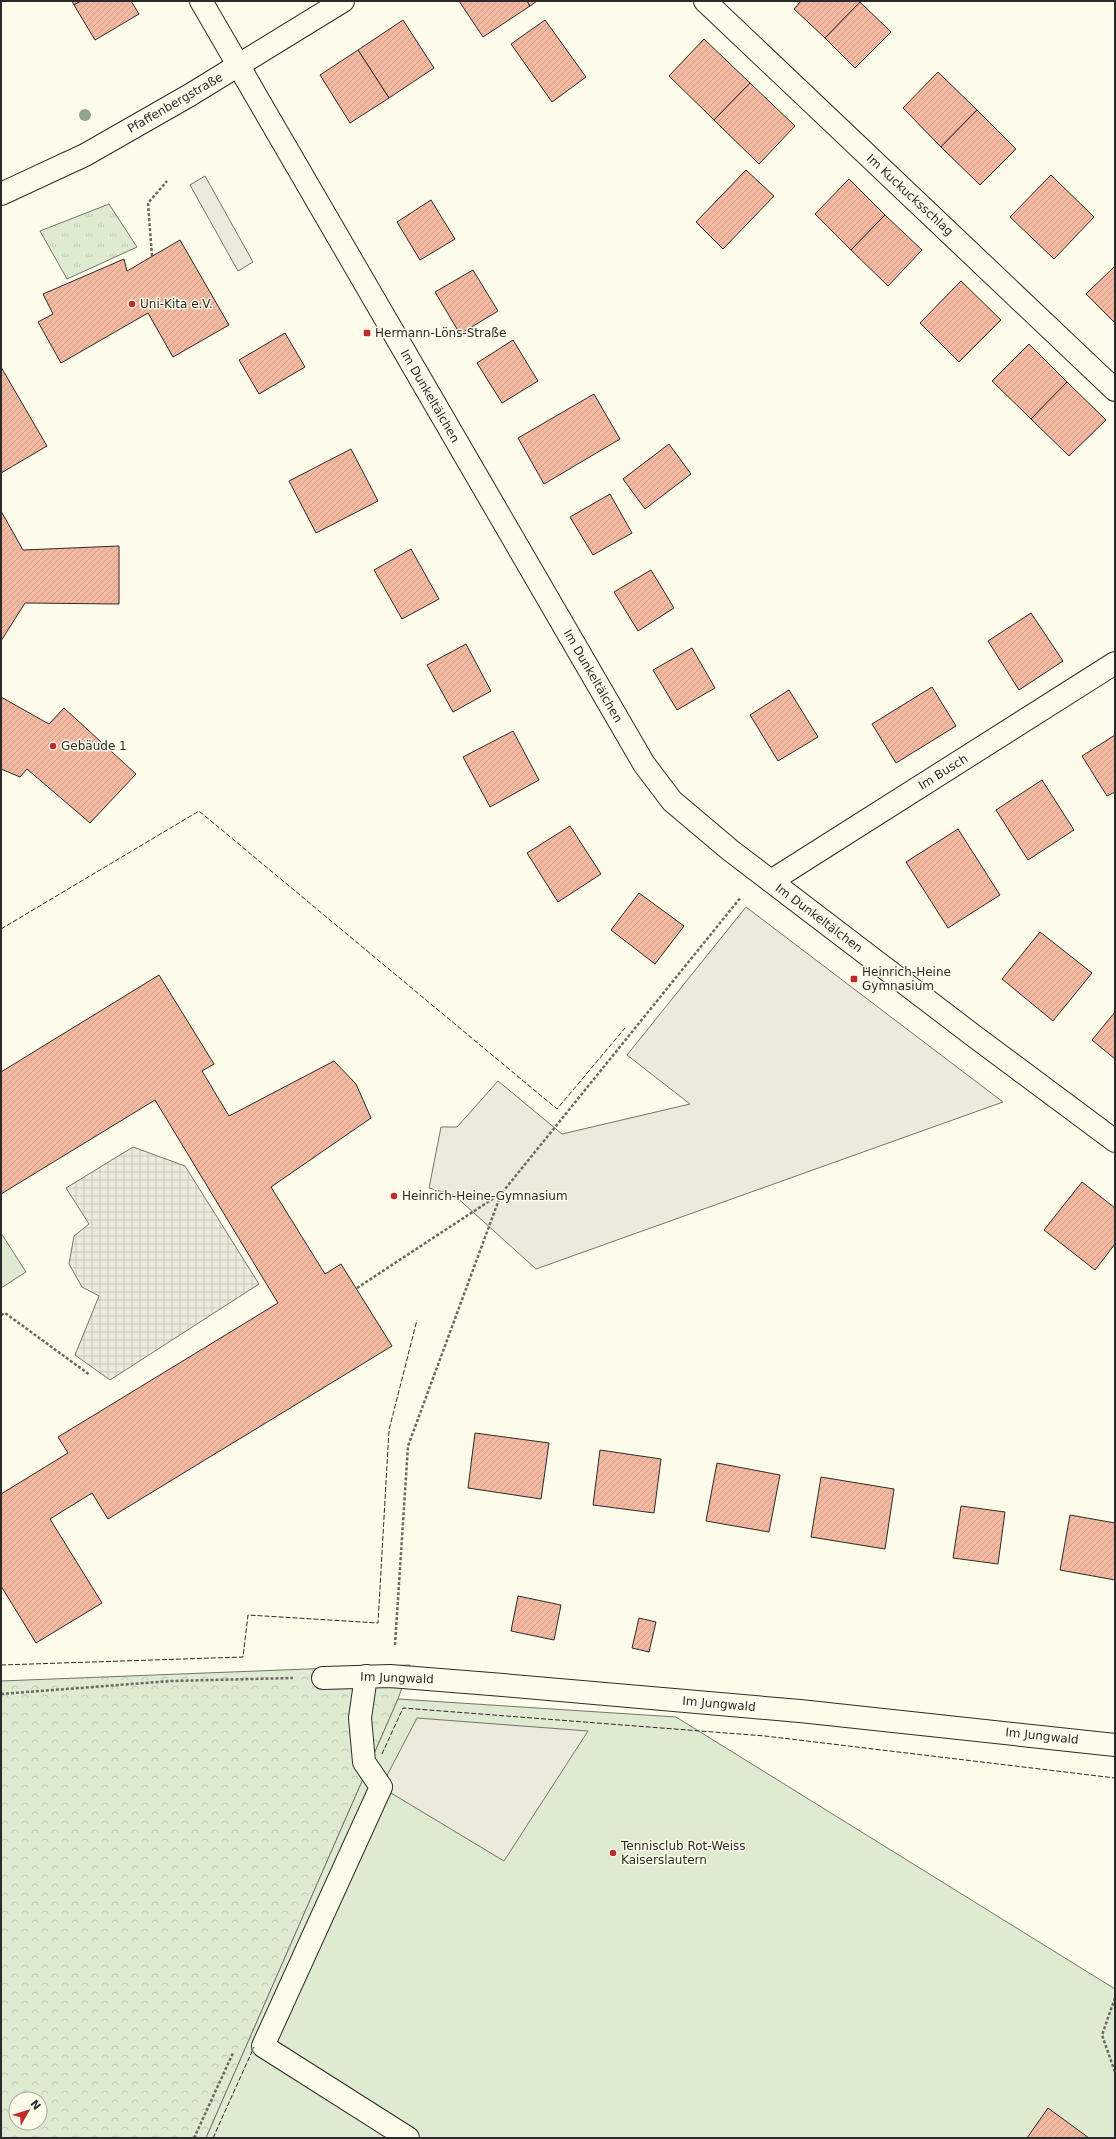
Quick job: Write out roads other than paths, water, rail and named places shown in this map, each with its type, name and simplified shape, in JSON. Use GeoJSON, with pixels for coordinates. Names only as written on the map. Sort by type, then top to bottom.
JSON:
{"type":"FeatureCollection","features":[{"type":"Feature","properties":{"kind":"street"},"geometry":{"type":"LineString","coordinates":[[201,1],[238,66]]}},
{"type":"Feature","properties":{"kind":"street","name":"Pfaffenbergstraße"},"geometry":{"type":"LineString","coordinates":[[1,194],[85,155],[238,66],[343,1]]}},
{"type":"Feature","properties":{"kind":"street","name":"Im Kuckucksschlag"},"geometry":{"type":"LineString","coordinates":[[705,1],[1115,390]]}},
{"type":"Feature","properties":{"kind":"street","name":"Im Dunkeltälchen"},"geometry":{"type":"LineString","coordinates":[[238,66],[644,764],[672,801],[730,850],[974,1036],[1115,1141]]}},
{"type":"Feature","properties":{"kind":"street","name":"Im Busch"},"geometry":{"type":"LineString","coordinates":[[771,881],[1115,663]]}},
{"type":"Feature","properties":{"kind":"street"},"geometry":{"type":"LineString","coordinates":[[366,1676],[360,1718],[364,1762],[381,1787],[263,2046],[408,2138]]}},
{"type":"Feature","properties":{"kind":"street","name":"Im Jungwald"},"geometry":{"type":"LineString","coordinates":[[323,1678],[390,1676],[443,1680],[800,1711],[1115,1745]]}},
{"type":"Feature","properties":{"kind":"place","name":"Uni-Kita e.V."},"geometry":{"type":"Point","coordinates":[132,304]}},
{"type":"Feature","properties":{"kind":"place","name":"Hermann-Löns-Straße"},"geometry":{"type":"Point","coordinates":[367,333]}},
{"type":"Feature","properties":{"kind":"place","name":"Gebäude 1"},"geometry":{"type":"Point","coordinates":[53,746]}},
{"type":"Feature","properties":{"kind":"place","name":"Heinrich-Heine Gymnasium"},"geometry":{"type":"Point","coordinates":[854,979]}},
{"type":"Feature","properties":{"kind":"place","name":"Heinrich-Heine-Gymnasium"},"geometry":{"type":"Point","coordinates":[394,1196]}},
{"type":"Feature","properties":{"kind":"place","name":"Tennisclub Rot-Weiss Kaiserslautern"},"geometry":{"type":"Point","coordinates":[613,1853]}}]}
